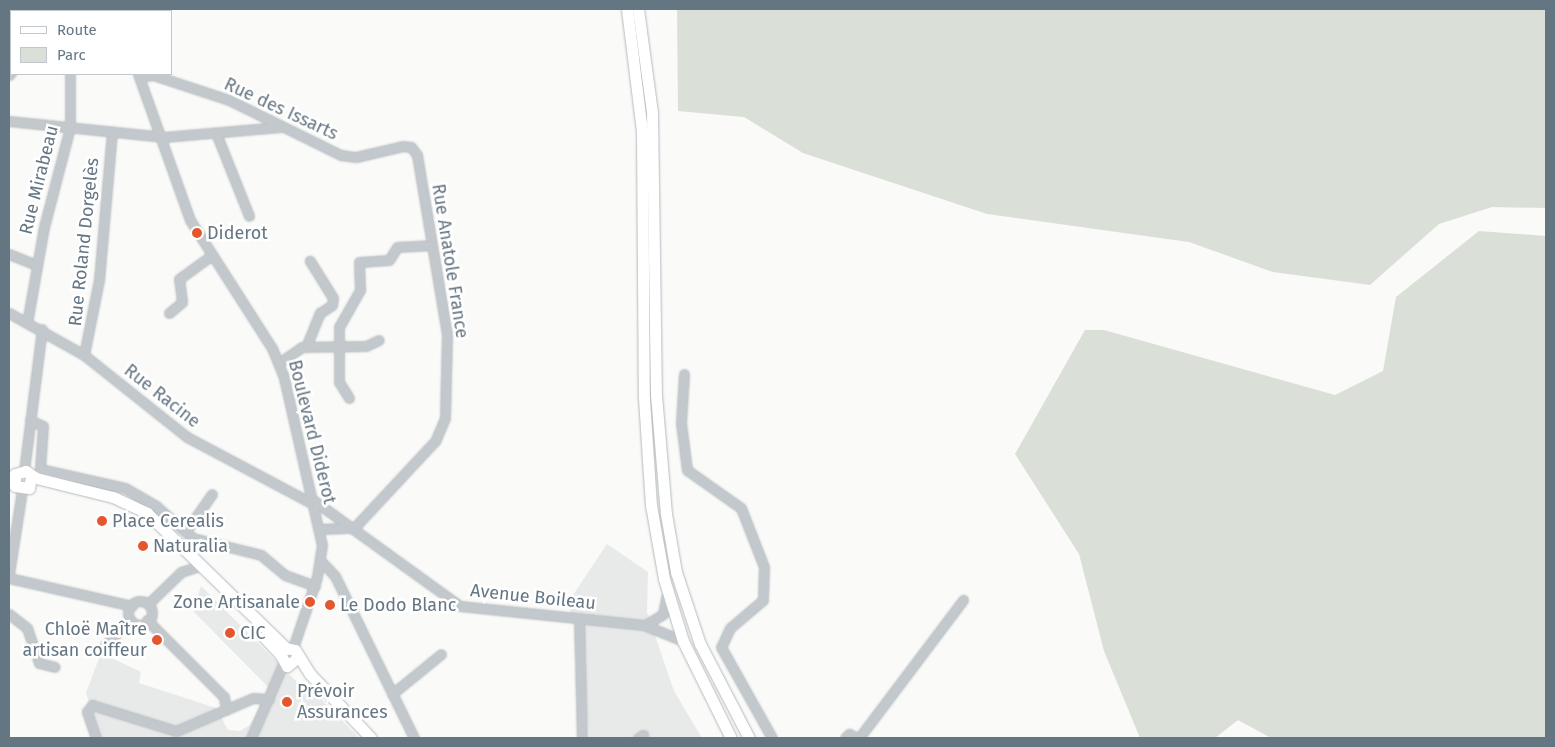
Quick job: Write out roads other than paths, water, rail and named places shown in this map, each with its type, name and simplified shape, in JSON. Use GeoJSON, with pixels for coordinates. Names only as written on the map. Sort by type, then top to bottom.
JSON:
{"type":"FeatureCollection","features":[{"type":"Feature","properties":{"kind":"main road"},"geometry":{"type":"LineString","coordinates":[[628,9],[642,132],[646,452],[656,538],[667,594],[682,641],[731,738]]}},
{"type":"Feature","properties":{"kind":"main road"},"geometry":{"type":"LineString","coordinates":[[638,9],[652,113],[659,458],[676,572],[711,669],[749,738]]}},
{"type":"Feature","properties":{"kind":"main road"},"geometry":{"type":"LineString","coordinates":[[19,479],[101,499],[132,510],[161,531],[196,568],[288,656],[364,738]]}},
{"type":"Feature","properties":{"kind":"main road"},"geometry":{"type":"LineString","coordinates":[[19,479],[113,497],[147,513],[371,738]]}},
{"type":"Feature","properties":{"kind":"main road"},"geometry":{"type":"LineString","coordinates":[[711,669],[758,738]]}},
{"type":"Feature","properties":{"kind":"street","name":"Rue Mirabeau"},"geometry":{"type":"LineString","coordinates":[[28,323],[36,265],[70,127],[70,75]]}},
{"type":"Feature","properties":{"kind":"street","name":"Rue des Issarts"},"geometry":{"type":"LineString","coordinates":[[138,75],[154,75],[229,100],[280,127],[356,158],[411,147]]}},
{"type":"Feature","properties":{"kind":"street","name":"Boulevard Diderot"},"geometry":{"type":"LineString","coordinates":[[138,75],[184,207],[211,256],[279,363],[313,500],[322,545],[315,586],[288,656],[251,738]]}},
{"type":"Feature","properties":{"kind":"street"},"geometry":{"type":"LineString","coordinates":[[9,122],[160,136],[280,127]]}},
{"type":"Feature","properties":{"kind":"street","name":"Rue Roland Dorgelès"},"geometry":{"type":"LineString","coordinates":[[84,355],[99,280],[112,132]]}},
{"type":"Feature","properties":{"kind":"street"},"geometry":{"type":"LineString","coordinates":[[216,133],[249,216]]}},
{"type":"Feature","properties":{"kind":"street","name":"Rue Anatole France"},"geometry":{"type":"LineString","coordinates":[[354,528],[434,441],[445,418],[447,334],[430,245],[417,155],[411,147]]}},
{"type":"Feature","properties":{"kind":"street"},"geometry":{"type":"LineString","coordinates":[[349,398],[339,382],[339,327],[360,290],[360,262],[389,260],[397,248],[430,245]]}},
{"type":"Feature","properties":{"kind":"street"},"geometry":{"type":"LineString","coordinates":[[9,254],[36,265]]}},
{"type":"Feature","properties":{"kind":"street"},"geometry":{"type":"LineString","coordinates":[[168,313],[182,302],[179,279],[211,256]]}},
{"type":"Feature","properties":{"kind":"street"},"geometry":{"type":"LineString","coordinates":[[306,347],[320,313],[332,305],[333,298],[310,261]]}},
{"type":"Feature","properties":{"kind":"street","name":"Rue Racine"},"geometry":{"type":"LineString","coordinates":[[9,313],[42,329],[84,355],[186,437],[300,497],[313,500],[335,516]]}},
{"type":"Feature","properties":{"kind":"street"},"geometry":{"type":"LineString","coordinates":[[9,574],[19,479],[30,420],[42,329]]}},
{"type":"Feature","properties":{"kind":"street"},"geometry":{"type":"LineString","coordinates":[[279,363],[306,347],[366,346],[379,340]]}},
{"type":"Feature","properties":{"kind":"street"},"geometry":{"type":"LineString","coordinates":[[684,374],[681,423],[687,470],[741,508],[764,568],[763,600],[730,628],[721,647],[772,738]]}},
{"type":"Feature","properties":{"kind":"street"},"geometry":{"type":"LineString","coordinates":[[30,420],[44,426],[40,469],[125,488],[193,538],[261,555],[285,575],[315,586]]}},
{"type":"Feature","properties":{"kind":"street"},"geometry":{"type":"LineString","coordinates":[[186,531],[212,494]]}},
{"type":"Feature","properties":{"kind":"street"},"geometry":{"type":"LineString","coordinates":[[335,516],[323,521],[319,529],[354,528]]}},
{"type":"Feature","properties":{"kind":"street","name":"Avenue Boileau"},"geometry":{"type":"LineString","coordinates":[[335,516],[460,606],[515,608],[579,619],[644,625],[682,641]]}},
{"type":"Feature","properties":{"kind":"street"},"geometry":{"type":"LineString","coordinates":[[322,545],[334,529]]}},
{"type":"Feature","properties":{"kind":"street"},"geometry":{"type":"LineString","coordinates":[[320,560],[335,576],[414,738]]}},
{"type":"Feature","properties":{"kind":"street"},"geometry":{"type":"LineString","coordinates":[[149,603],[181,572],[196,568]]}},
{"type":"Feature","properties":{"kind":"street"},"geometry":{"type":"LineString","coordinates":[[9,578],[132,606]]}},
{"type":"Feature","properties":{"kind":"street"},"geometry":{"type":"LineString","coordinates":[[644,625],[660,618],[667,594]]}},
{"type":"Feature","properties":{"kind":"street"},"geometry":{"type":"LineString","coordinates":[[105,645],[130,622],[132,606],[139,600],[149,603]]}},
{"type":"Feature","properties":{"kind":"street"},"geometry":{"type":"LineString","coordinates":[[845,738],[849,734],[859,738],[963,600]]}},
{"type":"Feature","properties":{"kind":"street"},"geometry":{"type":"LineString","coordinates":[[130,622],[138,625],[148,620],[152,611],[149,603]]}},
{"type":"Feature","properties":{"kind":"street"},"geometry":{"type":"LineString","coordinates":[[9,614],[27,628],[40,663],[55,667]]}},
{"type":"Feature","properties":{"kind":"street"},"geometry":{"type":"LineString","coordinates":[[579,619],[582,738]]}},
{"type":"Feature","properties":{"kind":"street"},"geometry":{"type":"LineString","coordinates":[[148,620],[224,697],[226,710]]}},
{"type":"Feature","properties":{"kind":"street"},"geometry":{"type":"LineString","coordinates":[[392,694],[441,654]]}},
{"type":"Feature","properties":{"kind":"street"},"geometry":{"type":"LineString","coordinates":[[96,738],[87,712],[92,705],[176,731],[253,698],[269,699]]}},
{"type":"Feature","properties":{"kind":"place","name":"Diderot"},"geometry":{"type":"Point","coordinates":[197,233]}},
{"type":"Feature","properties":{"kind":"place","name":"Place Cerealis"},"geometry":{"type":"Point","coordinates":[102,521]}},
{"type":"Feature","properties":{"kind":"place","name":"Naturalia"},"geometry":{"type":"Point","coordinates":[143,546]}},
{"type":"Feature","properties":{"kind":"place","name":"Zone Artisanale"},"geometry":{"type":"Point","coordinates":[310,602]}},
{"type":"Feature","properties":{"kind":"place","name":"Le Dodo Blanc"},"geometry":{"type":"Point","coordinates":[330,605]}},
{"type":"Feature","properties":{"kind":"place","name":"CIC"},"geometry":{"type":"Point","coordinates":[230,633]}},
{"type":"Feature","properties":{"kind":"place","name":"Chloë Maître artisan coiffeur"},"geometry":{"type":"Point","coordinates":[157,640]}},
{"type":"Feature","properties":{"kind":"place","name":"Prévoir Assurances"},"geometry":{"type":"Point","coordinates":[287,702]}}]}
